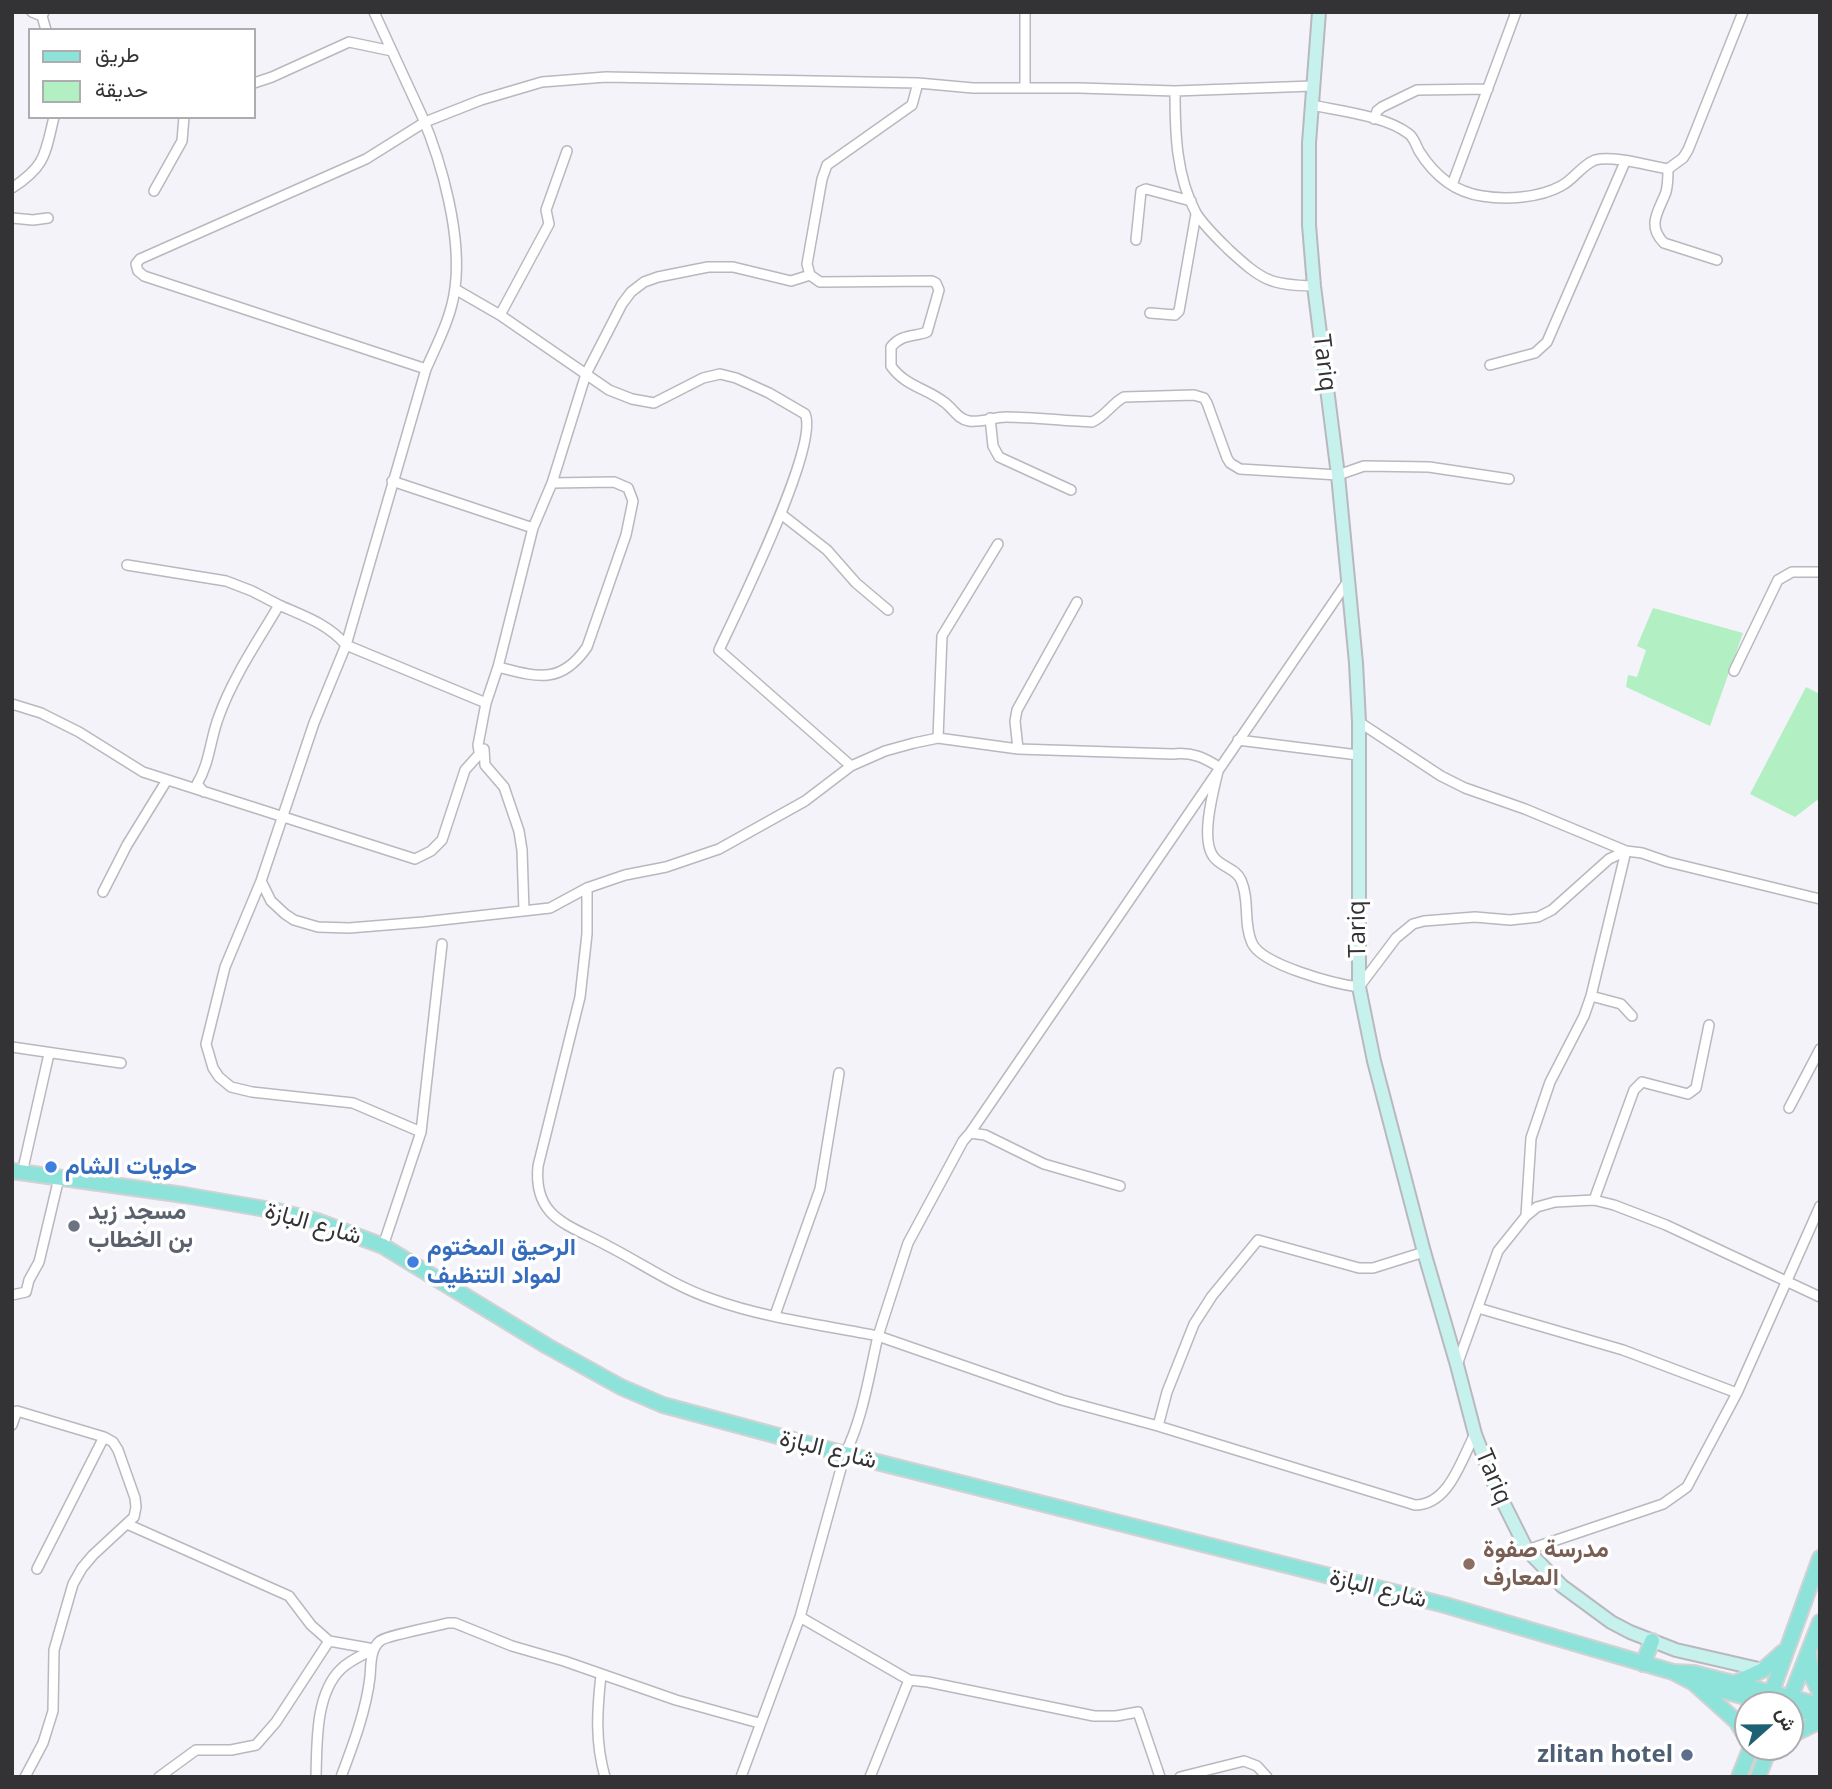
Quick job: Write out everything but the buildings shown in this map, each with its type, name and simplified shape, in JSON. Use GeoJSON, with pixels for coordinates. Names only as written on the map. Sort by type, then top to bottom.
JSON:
{"type":"FeatureCollection","features":[{"type":"Feature","properties":{"kind":"main road","name":"Tariq"},"geometry":{"type":"LineString","coordinates":[[1320,12],[1312,86],[1309,203],[1314,286],[1338,475],[1359,722],[1359,987],[1374,1061],[1423,1252],[1475,1434],[1495,1486],[1527,1550],[1562,1586],[1611,1622],[1675,1650],[1763,1670]]}},
{"type":"Feature","properties":{"kind":"main road","name":"شارع البازة"},"geometry":{"type":"LineString","coordinates":[[17,1172],[277,1211],[317,1221],[383,1246],[621,1387],[675,1409],[1445,1605],[1673,1672],[1694,1684],[1734,1693]]}},
{"type":"Feature","properties":{"kind":"main road"},"geometry":{"type":"LineString","coordinates":[[1773,1691],[1820,1558]]}},
{"type":"Feature","properties":{"kind":"main road"},"geometry":{"type":"LineString","coordinates":[[1794,1691],[1820,1622]]}},
{"type":"Feature","properties":{"kind":"main road"},"geometry":{"type":"LineString","coordinates":[[1643,1664],[1652,1641]]}},
{"type":"Feature","properties":{"kind":"main road"},"geometry":{"type":"LineString","coordinates":[[1735,1682],[1763,1670],[1789,1646]]}},
{"type":"Feature","properties":{"kind":"main road"},"geometry":{"type":"LineString","coordinates":[[1810,1652],[1812,1677],[1820,1693]]}},
{"type":"Feature","properties":{"kind":"main road","name":"شارع البازة"},"geometry":{"type":"LineString","coordinates":[[1673,1672],[1686,1671],[1735,1682],[1752,1691]]}},
{"type":"Feature","properties":{"kind":"main road"},"geometry":{"type":"LineString","coordinates":[[1694,1684],[1734,1719]]}},
{"type":"Feature","properties":{"kind":"main road"},"geometry":{"type":"LineString","coordinates":[[1804,1729],[1820,1721]]}},
{"type":"Feature","properties":{"kind":"street"},"geometry":{"type":"LineString","coordinates":[[32,12],[43,14]]}},
{"type":"Feature","properties":{"kind":"street"},"geometry":{"type":"LineString","coordinates":[[374,12],[438,153],[455,247],[455,289],[444,327],[426,369],[346,645],[314,723],[261,881],[225,967],[206,1044],[213,1068],[231,1087],[252,1092],[353,1103],[421,1132]]}},
{"type":"Feature","properties":{"kind":"street"},"geometry":{"type":"LineString","coordinates":[[1025,12],[1025,88]]}},
{"type":"Feature","properties":{"kind":"street"},"geometry":{"type":"LineString","coordinates":[[1452,186],[1516,12]]}},
{"type":"Feature","properties":{"kind":"street"},"geometry":{"type":"LineString","coordinates":[[1312,105],[1395,126],[1411,135],[1430,167],[1452,186],[1480,196],[1525,196],[1561,186],[1597,159],[1668,169],[1683,158],[1688,150],[1743,12]]}},
{"type":"Feature","properties":{"kind":"street"},"geometry":{"type":"LineString","coordinates":[[256,82],[349,42],[392,51]]}},
{"type":"Feature","properties":{"kind":"street"},"geometry":{"type":"LineString","coordinates":[[426,369],[144,276],[138,271],[136,264],[140,259],[366,159],[425,122],[542,82],[606,77],[1175,91],[1312,86]]}},
{"type":"Feature","properties":{"kind":"street"},"geometry":{"type":"LineString","coordinates":[[918,83],[912,104],[827,165],[822,179],[807,264],[810,275],[825,282],[936,283],[939,290],[928,332],[905,336],[894,343],[890,352],[891,366],[906,382],[947,403],[959,417],[971,421],[1018,417],[1092,422],[1102,417],[1124,397],[1194,395],[1204,398],[1208,403],[1227,458],[1234,467],[1255,471],[1338,475],[1364,466],[1429,467],[1508,479]]}},
{"type":"Feature","properties":{"kind":"street"},"geometry":{"type":"LineString","coordinates":[[1374,120],[1377,111],[1382,107],[1417,90],[1488,89]]}},
{"type":"Feature","properties":{"kind":"street"},"geometry":{"type":"LineString","coordinates":[[1175,91],[1176,148],[1196,214],[1224,245],[1261,278],[1284,286],[1314,286]]}},
{"type":"Feature","properties":{"kind":"street"},"geometry":{"type":"LineString","coordinates":[[12,188],[29,177],[38,167],[46,152],[54,119]]}},
{"type":"Feature","properties":{"kind":"street"},"geometry":{"type":"LineString","coordinates":[[154,191],[182,141],[184,119]]}},
{"type":"Feature","properties":{"kind":"street"},"geometry":{"type":"LineString","coordinates":[[500,316],[549,224],[545,210],[567,151]]}},
{"type":"Feature","properties":{"kind":"street"},"geometry":{"type":"LineString","coordinates":[[1490,365],[1535,353],[1547,342],[1625,162]]}},
{"type":"Feature","properties":{"kind":"street"},"geometry":{"type":"LineString","coordinates":[[1668,169],[1668,186],[1653,222],[1658,236],[1664,243],[1717,260]]}},
{"type":"Feature","properties":{"kind":"street"},"geometry":{"type":"LineString","coordinates":[[1136,240],[1142,191],[1191,201]]}},
{"type":"Feature","properties":{"kind":"street"},"geometry":{"type":"LineString","coordinates":[[1150,313],[1175,315],[1179,311],[1196,214]]}},
{"type":"Feature","properties":{"kind":"street"},"geometry":{"type":"LineString","coordinates":[[12,218],[48,218]]}},
{"type":"Feature","properties":{"kind":"street"},"geometry":{"type":"LineString","coordinates":[[484,749],[479,751],[485,702],[498,667],[533,528],[552,483],[586,374],[622,304],[631,292],[644,282],[708,267],[741,268],[791,281],[810,275]]}},
{"type":"Feature","properties":{"kind":"street"},"geometry":{"type":"LineString","coordinates":[[455,289],[500,316],[609,390],[645,403],[662,401],[710,374],[729,375],[800,410],[807,420],[807,428],[793,480],[781,514],[719,650],[851,766]]}},
{"type":"Feature","properties":{"kind":"street"},"geometry":{"type":"LineString","coordinates":[[990,418],[993,446],[999,457],[1071,490]]}},
{"type":"Feature","properties":{"kind":"street"},"geometry":{"type":"LineString","coordinates":[[392,481],[533,528]]}},
{"type":"Feature","properties":{"kind":"street"},"geometry":{"type":"LineString","coordinates":[[498,667],[533,676],[549,676],[565,671],[577,661],[587,647],[626,535],[633,501],[628,488],[614,482],[552,483]]}},
{"type":"Feature","properties":{"kind":"street"},"geometry":{"type":"LineString","coordinates":[[781,514],[827,550],[856,583],[888,610]]}},
{"type":"Feature","properties":{"kind":"street"},"geometry":{"type":"LineString","coordinates":[[937,738],[942,635],[998,544]]}},
{"type":"Feature","properties":{"kind":"street"},"geometry":{"type":"LineString","coordinates":[[127,565],[226,582],[252,591],[321,623],[346,645],[485,702]]}},
{"type":"Feature","properties":{"kind":"street"},"geometry":{"type":"LineString","coordinates":[[1734,671],[1778,580],[1792,572],[1820,572]]}},
{"type":"Feature","properties":{"kind":"street"},"geometry":{"type":"LineString","coordinates":[[741,1777],[800,1617],[845,1454],[853,1439],[878,1336],[908,1243],[963,1141],[1348,581]]}},
{"type":"Feature","properties":{"kind":"street"},"geometry":{"type":"LineString","coordinates":[[1018,749],[1015,721],[1017,710],[1077,602]]}},
{"type":"Feature","properties":{"kind":"street"},"geometry":{"type":"LineString","coordinates":[[204,792],[197,784],[208,761],[218,719],[233,683],[279,605]]}},
{"type":"Feature","properties":{"kind":"street"},"geometry":{"type":"LineString","coordinates":[[12,704],[41,713],[79,732],[143,772],[415,859],[431,851],[442,840],[465,770],[484,749]]}},
{"type":"Feature","properties":{"kind":"street"},"geometry":{"type":"LineString","coordinates":[[1359,722],[1441,776],[1465,788],[1626,850],[1820,899]]}},
{"type":"Feature","properties":{"kind":"street"},"geometry":{"type":"LineString","coordinates":[[261,881],[271,901],[285,914],[294,920],[318,927],[373,926],[550,908],[587,887],[625,875],[666,867],[719,849],[805,801],[851,766],[885,751],[937,738],[1018,749],[1173,754],[1187,752],[1219,767]]}},
{"type":"Feature","properties":{"kind":"street"},"geometry":{"type":"LineString","coordinates":[[1238,740],[1358,755]]}},
{"type":"Feature","properties":{"kind":"street"},"geometry":{"type":"LineString","coordinates":[[484,749],[485,765],[504,787],[519,831],[524,911]]}},
{"type":"Feature","properties":{"kind":"street"},"geometry":{"type":"LineString","coordinates":[[1219,767],[1210,808],[1208,843],[1217,860],[1240,877],[1252,944],[1263,955],[1299,972],[1359,987],[1396,938],[1413,924],[1475,918],[1510,920],[1538,917],[1552,911],[1609,859],[1626,850]]}},
{"type":"Feature","properties":{"kind":"street"},"geometry":{"type":"LineString","coordinates":[[103,892],[127,845],[167,780]]}},
{"type":"Feature","properties":{"kind":"street"},"geometry":{"type":"LineString","coordinates":[[1526,1216],[1531,1138],[1550,1082],[1584,1016],[1591,996],[1626,850]]}},
{"type":"Feature","properties":{"kind":"street"},"geometry":{"type":"LineString","coordinates":[[587,887],[587,934],[580,997],[538,1166],[537,1180],[544,1205],[566,1226],[677,1285],[713,1300],[878,1336],[1062,1400],[1158,1426],[1415,1505],[1426,1505],[1443,1493],[1475,1434]]}},
{"type":"Feature","properties":{"kind":"street"},"geometry":{"type":"LineString","coordinates":[[383,1246],[421,1132],[442,944]]}},
{"type":"Feature","properties":{"kind":"street"},"geometry":{"type":"LineString","coordinates":[[1591,996],[1621,1004],[1632,1016]]}},
{"type":"Feature","properties":{"kind":"street"},"geometry":{"type":"LineString","coordinates":[[1594,1200],[1634,1090],[1642,1082],[1688,1094],[1696,1088],[1709,1025]]}},
{"type":"Feature","properties":{"kind":"street"},"geometry":{"type":"LineString","coordinates":[[12,1047],[121,1063]]}},
{"type":"Feature","properties":{"kind":"street"},"geometry":{"type":"LineString","coordinates":[[1789,1108],[1820,1049]]}},
{"type":"Feature","properties":{"kind":"street"},"geometry":{"type":"LineString","coordinates":[[17,1172],[49,1054]]}},
{"type":"Feature","properties":{"kind":"street"},"geometry":{"type":"LineString","coordinates":[[775,1315],[820,1189],[839,1073]]}},
{"type":"Feature","properties":{"kind":"street"},"geometry":{"type":"LineString","coordinates":[[970,1133],[985,1135],[1044,1164],[1120,1186]]}},
{"type":"Feature","properties":{"kind":"street"},"geometry":{"type":"LineString","coordinates":[[12,1295],[26,1292],[39,1262],[59,1178]]}},
{"type":"Feature","properties":{"kind":"street"},"geometry":{"type":"LineString","coordinates":[[1457,1365],[1499,1251],[1526,1216],[1537,1207],[1555,1202],[1594,1200],[1614,1205],[1666,1225],[1820,1297]]}},
{"type":"Feature","properties":{"kind":"street"},"geometry":{"type":"LineString","coordinates":[[1527,1550],[1663,1504],[1687,1487],[1737,1393],[1820,1206]]}},
{"type":"Feature","properties":{"kind":"street"},"geometry":{"type":"LineString","coordinates":[[1158,1426],[1167,1392],[1194,1324],[1212,1296],[1258,1240],[1359,1268],[1373,1268],[1423,1252]]}},
{"type":"Feature","properties":{"kind":"street"},"geometry":{"type":"LineString","coordinates":[[1478,1308],[1623,1350],[1737,1393]]}},
{"type":"Feature","properties":{"kind":"street"},"geometry":{"type":"LineString","coordinates":[[12,1425],[15,1410],[113,1442],[135,1497],[134,1517],[93,1555],[73,1584],[54,1650],[53,1711],[43,1742],[25,1777]]}},
{"type":"Feature","properties":{"kind":"street"},"geometry":{"type":"LineString","coordinates":[[37,1569],[103,1437]]}},
{"type":"Feature","properties":{"kind":"street"},"geometry":{"type":"LineString","coordinates":[[127,1524],[289,1596],[311,1625],[328,1641],[374,1649]]}},
{"type":"Feature","properties":{"kind":"street"},"geometry":{"type":"LineString","coordinates":[[800,1617],[909,1680],[1094,1716],[1138,1712],[1160,1777]]}},
{"type":"Feature","properties":{"kind":"street"},"geometry":{"type":"LineString","coordinates":[[341,1777],[354,1742],[370,1679],[370,1661],[377,1643],[387,1637],[455,1623],[512,1646],[676,1700],[759,1723]]}},
{"type":"Feature","properties":{"kind":"street"},"geometry":{"type":"LineString","coordinates":[[159,1777],[196,1750],[231,1750],[256,1745],[276,1722],[328,1641]]}},
{"type":"Feature","properties":{"kind":"street"},"geometry":{"type":"LineString","coordinates":[[316,1777],[318,1731],[324,1699],[339,1671],[374,1649]]}},
{"type":"Feature","properties":{"kind":"street"},"geometry":{"type":"LineString","coordinates":[[601,1675],[596,1717],[598,1752],[605,1777]]}},
{"type":"Feature","properties":{"kind":"street"},"geometry":{"type":"LineString","coordinates":[[870,1777],[909,1680]]}},
{"type":"Feature","properties":{"kind":"street"},"geometry":{"type":"LineString","coordinates":[[1180,1777],[1244,1761],[1257,1766],[1267,1777]]}},
{"type":"Feature","properties":{"kind":"green space"},"geometry":{"type":"Polygon","coordinates":[[[1653,608],[1743,633],[1710,726],[1626,687],[1628,675],[1637,677],[1646,650],[1637,646],[1653,608]]]}},
{"type":"Feature","properties":{"kind":"green space"},"geometry":{"type":"Polygon","coordinates":[[[1806,687],[1820,694],[1820,798],[1795,817],[1750,794],[1806,687]]]}},
{"type":"Feature","properties":{"kind":"place","name":"حلويات الشام"},"geometry":{"type":"Point","coordinates":[51,1167]}},
{"type":"Feature","properties":{"kind":"place","name":"مسجد زيد بن الخطاب"},"geometry":{"type":"Point","coordinates":[74,1226]}},
{"type":"Feature","properties":{"kind":"place","name":"الرحيق المختوم لمواد التنظيف"},"geometry":{"type":"Point","coordinates":[413,1262]}},
{"type":"Feature","properties":{"kind":"place","name":"مدرسة صفوة المعارف"},"geometry":{"type":"Point","coordinates":[1469,1564]}},
{"type":"Feature","properties":{"kind":"place","name":"zlitan hotel"},"geometry":{"type":"Point","coordinates":[1687,1755]}}]}
